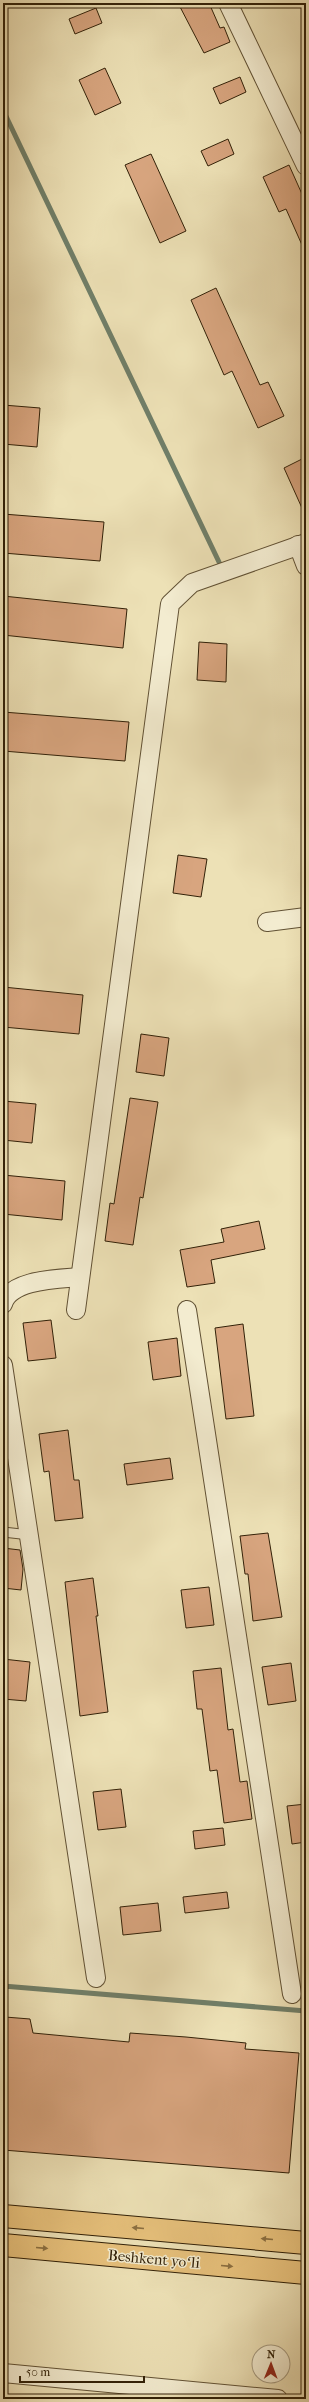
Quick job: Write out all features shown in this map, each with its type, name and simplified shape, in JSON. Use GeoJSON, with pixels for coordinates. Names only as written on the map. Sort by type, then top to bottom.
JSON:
{"type":"FeatureCollection","features":[{"type":"Feature","properties":{"kind":"main road","name":"Beshkent yoʻli"},"geometry":{"type":"LineString","coordinates":[[3,2216],[306,2243]]}},
{"type":"Feature","properties":{"kind":"main road","name":"Beshkent yoʻli"},"geometry":{"type":"LineString","coordinates":[[3,2245],[306,2273]]}},
{"type":"Feature","properties":{"kind":"street"},"geometry":{"type":"LineString","coordinates":[[228,3],[306,166]]}},
{"type":"Feature","properties":{"kind":"street"},"geometry":{"type":"LineString","coordinates":[[76,1310],[170,604],[192,583],[302,544],[306,566]]}},
{"type":"Feature","properties":{"kind":"street"},"geometry":{"type":"LineString","coordinates":[[267,922],[306,917]]}},
{"type":"Feature","properties":{"kind":"street"},"geometry":{"type":"LineString","coordinates":[[3,1304],[5,1298],[24,1284],[80,1277]]}},
{"type":"Feature","properties":{"kind":"street"},"geometry":{"type":"LineString","coordinates":[[186,1310],[292,1994]]}},
{"type":"Feature","properties":{"kind":"street"},"geometry":{"type":"LineString","coordinates":[[3,1365],[96,1978]]}},
{"type":"Feature","properties":{"kind":"street"},"geometry":{"type":"LineString","coordinates":[[3,2373],[231,2397],[278,2399]]}},
{"type":"Feature","properties":{"kind":"lane"},"geometry":{"type":"LineString","coordinates":[[3,1532],[30,1535]]}},
{"type":"Feature","properties":{"kind":"building"},"geometry":{"type":"Polygon","coordinates":[[[178,3],[209,3],[220,28],[224,27],[230,42],[204,53],[178,3]]]}},
{"type":"Feature","properties":{"kind":"building"},"geometry":{"type":"Polygon","coordinates":[[[96,8],[102,23],[75,34],[69,19],[96,8]]]}},
{"type":"Feature","properties":{"kind":"building"},"geometry":{"type":"Polygon","coordinates":[[[105,68],[121,103],[95,115],[79,80],[105,68]]]}},
{"type":"Feature","properties":{"kind":"building"},"geometry":{"type":"Polygon","coordinates":[[[240,77],[246,92],[220,104],[213,88],[240,77]]]}},
{"type":"Feature","properties":{"kind":"building"},"geometry":{"type":"Polygon","coordinates":[[[228,139],[234,154],[208,166],[201,151],[228,139]]]}},
{"type":"Feature","properties":{"kind":"building"},"geometry":{"type":"Polygon","coordinates":[[[151,154],[186,231],[160,243],[125,165],[151,154]]]}},
{"type":"Feature","properties":{"kind":"building"},"geometry":{"type":"Polygon","coordinates":[[[289,165],[306,203],[306,254],[286,209],[279,212],[263,177],[289,165]]]}},
{"type":"Feature","properties":{"kind":"building"},"geometry":{"type":"Polygon","coordinates":[[[216,288],[260,385],[268,382],[284,416],[258,428],[232,371],[224,375],[191,300],[216,288]]]}},
{"type":"Feature","properties":{"kind":"building"},"geometry":{"type":"Polygon","coordinates":[[[3,405],[40,408],[37,447],[3,444],[3,405]]]}},
{"type":"Feature","properties":{"kind":"building"},"geometry":{"type":"Polygon","coordinates":[[[306,457],[306,517],[284,468],[306,457]]]}},
{"type":"Feature","properties":{"kind":"building"},"geometry":{"type":"Polygon","coordinates":[[[3,514],[104,522],[100,561],[3,553],[3,514]]]}},
{"type":"Feature","properties":{"kind":"building"},"geometry":{"type":"Polygon","coordinates":[[[3,596],[127,609],[123,648],[3,635],[3,596]]]}},
{"type":"Feature","properties":{"kind":"building"},"geometry":{"type":"Polygon","coordinates":[[[199,642],[227,644],[226,682],[197,680],[199,642]]]}},
{"type":"Feature","properties":{"kind":"building"},"geometry":{"type":"Polygon","coordinates":[[[3,712],[129,722],[125,761],[3,751],[3,712]]]}},
{"type":"Feature","properties":{"kind":"building"},"geometry":{"type":"Polygon","coordinates":[[[178,855],[207,859],[201,897],[173,893],[178,855]]]}},
{"type":"Feature","properties":{"kind":"building"},"geometry":{"type":"Polygon","coordinates":[[[3,987],[83,995],[79,1034],[3,1027],[3,987]]]}},
{"type":"Feature","properties":{"kind":"building"},"geometry":{"type":"Polygon","coordinates":[[[141,1034],[169,1038],[164,1076],[136,1072],[141,1034]]]}},
{"type":"Feature","properties":{"kind":"building"},"geometry":{"type":"Polygon","coordinates":[[[130,1098],[158,1102],[143,1198],[140,1197],[133,1245],[105,1241],[110,1203],[114,1204],[130,1098]]]}},
{"type":"Feature","properties":{"kind":"building"},"geometry":{"type":"Polygon","coordinates":[[[3,1101],[36,1104],[32,1143],[3,1140],[3,1101]]]}},
{"type":"Feature","properties":{"kind":"building"},"geometry":{"type":"Polygon","coordinates":[[[3,1175],[65,1181],[62,1220],[3,1214],[3,1175]]]}},
{"type":"Feature","properties":{"kind":"building"},"geometry":{"type":"Polygon","coordinates":[[[259,1221],[265,1249],[211,1260],[215,1283],[187,1287],[180,1250],[224,1242],[221,1229],[259,1221]]]}},
{"type":"Feature","properties":{"kind":"building"},"geometry":{"type":"Polygon","coordinates":[[[51,1320],[56,1358],[28,1361],[23,1323],[51,1320]]]}},
{"type":"Feature","properties":{"kind":"building"},"geometry":{"type":"Polygon","coordinates":[[[243,1324],[254,1416],[226,1419],[215,1328],[243,1324]]]}},
{"type":"Feature","properties":{"kind":"building"},"geometry":{"type":"Polygon","coordinates":[[[177,1338],[181,1376],[153,1380],[148,1342],[177,1338]]]}},
{"type":"Feature","properties":{"kind":"building"},"geometry":{"type":"Polygon","coordinates":[[[68,1430],[74,1480],[79,1480],[83,1518],[55,1521],[49,1471],[44,1472],[39,1434],[68,1430]]]}},
{"type":"Feature","properties":{"kind":"building"},"geometry":{"type":"Polygon","coordinates":[[[170,1458],[173,1479],[127,1485],[124,1464],[170,1458]]]}},
{"type":"Feature","properties":{"kind":"building"},"geometry":{"type":"Polygon","coordinates":[[[268,1533],[282,1617],[253,1621],[248,1574],[245,1574],[240,1536],[268,1533]]]}},
{"type":"Feature","properties":{"kind":"building"},"geometry":{"type":"Polygon","coordinates":[[[3,1548],[20,1550],[23,1569],[21,1590],[3,1588],[3,1548]]]}},
{"type":"Feature","properties":{"kind":"building"},"geometry":{"type":"Polygon","coordinates":[[[93,1578],[98,1616],[96,1616],[108,1712],[80,1716],[65,1582],[93,1578]]]}},
{"type":"Feature","properties":{"kind":"building"},"geometry":{"type":"Polygon","coordinates":[[[209,1587],[214,1625],[186,1628],[181,1590],[209,1587]]]}},
{"type":"Feature","properties":{"kind":"building"},"geometry":{"type":"Polygon","coordinates":[[[3,1659],[30,1662],[26,1701],[3,1699],[3,1659]]]}},
{"type":"Feature","properties":{"kind":"building"},"geometry":{"type":"Polygon","coordinates":[[[291,1663],[296,1701],[268,1705],[262,1667],[291,1663]]]}},
{"type":"Feature","properties":{"kind":"building"},"geometry":{"type":"Polygon","coordinates":[[[221,1668],[228,1730],[233,1729],[240,1782],[247,1781],[252,1819],[224,1823],[217,1770],[210,1771],[202,1709],[197,1709],[193,1671],[221,1668]]]}},
{"type":"Feature","properties":{"kind":"building"},"geometry":{"type":"Polygon","coordinates":[[[121,1789],[126,1827],[98,1830],[93,1792],[121,1789]]]}},
{"type":"Feature","properties":{"kind":"building"},"geometry":{"type":"Polygon","coordinates":[[[306,1804],[306,1842],[292,1844],[287,1806],[306,1804]]]}},
{"type":"Feature","properties":{"kind":"building"},"geometry":{"type":"Polygon","coordinates":[[[223,1828],[225,1845],[195,1849],[193,1831],[223,1828]]]}},
{"type":"Feature","properties":{"kind":"building"},"geometry":{"type":"Polygon","coordinates":[[[227,1892],[229,1908],[185,1913],[183,1897],[227,1892]]]}},
{"type":"Feature","properties":{"kind":"building"},"geometry":{"type":"Polygon","coordinates":[[[158,1903],[161,1931],[123,1935],[120,1907],[158,1903]]]}},
{"type":"Feature","properties":{"kind":"building"},"geometry":{"type":"Polygon","coordinates":[[[5,2017],[30,2019],[33,2033],[129,2042],[130,2033],[186,2037],[246,2043],[245,2049],[299,2053],[289,2173],[3,2150],[3,2046],[5,2017]]]}},
{"type":"Feature","properties":{"kind":"waterway"},"geometry":{"type":"LineString","coordinates":[[3,110],[219,562]]}},
{"type":"Feature","properties":{"kind":"waterway"},"geometry":{"type":"LineString","coordinates":[[3,1986],[306,2011]]}}]}
